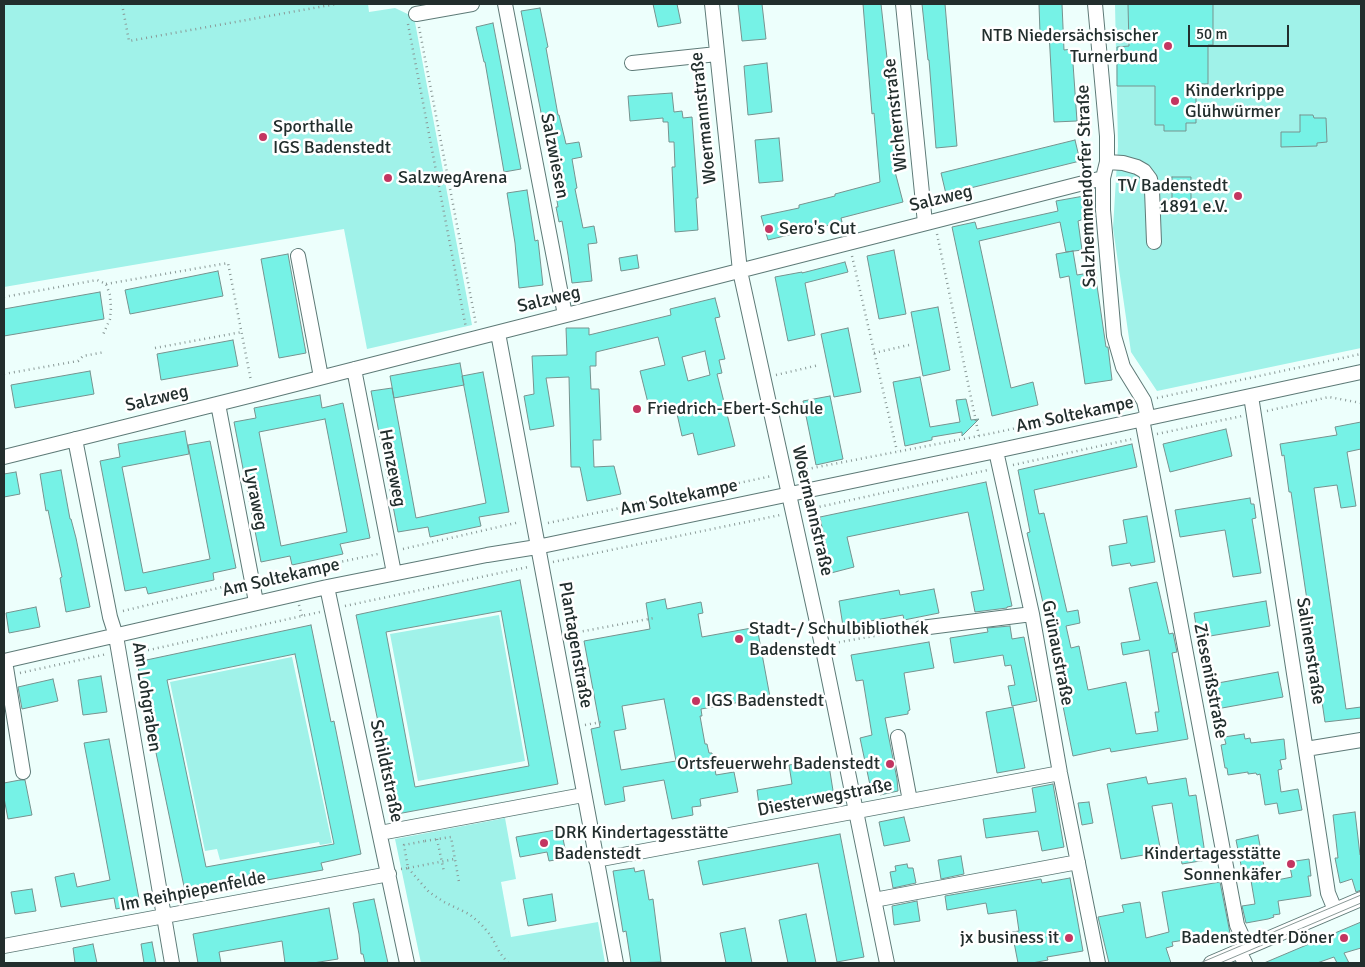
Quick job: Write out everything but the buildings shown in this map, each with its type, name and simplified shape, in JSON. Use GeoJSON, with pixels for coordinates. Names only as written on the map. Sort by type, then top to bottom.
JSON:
{"type":"FeatureCollection","features":[{"type":"Feature","properties":{"kind":"street"},"geometry":{"type":"LineString","coordinates":[[412,18],[472,4]]}},
{"type":"Feature","properties":{"kind":"street","name":"Salzwiesen"},"geometry":{"type":"LineString","coordinates":[[505,4],[565,316]]}},
{"type":"Feature","properties":{"kind":"street","name":"Woermannstraße"},"geometry":{"type":"LineString","coordinates":[[712,4],[740,271],[822,645],[887,963]]}},
{"type":"Feature","properties":{"kind":"street","name":"Wichernstraße"},"geometry":{"type":"LineString","coordinates":[[903,4],[930,222]]}},
{"type":"Feature","properties":{"kind":"street","name":"Salzhemmendorfer Straße"},"geometry":{"type":"LineString","coordinates":[[1095,4],[1107,136],[1107,162],[1103,178],[1104,210],[1114,336],[1122,367],[1144,401],[1145,419]]}},
{"type":"Feature","properties":{"kind":"street"},"geometry":{"type":"LineString","coordinates":[[632,63],[717,54]]}},
{"type":"Feature","properties":{"kind":"street"},"geometry":{"type":"LineString","coordinates":[[1107,162],[1123,163],[1136,167],[1144,171],[1150,179],[1154,242]]}},
{"type":"Feature","properties":{"kind":"street","name":"Salzweg"},"geometry":{"type":"LineString","coordinates":[[4,457],[1103,178]]}},
{"type":"Feature","properties":{"kind":"street"},"geometry":{"type":"LineString","coordinates":[[298,256],[321,377]]}},
{"type":"Feature","properties":{"kind":"street","name":"Plantagenstraße"},"geometry":{"type":"LineString","coordinates":[[498,333],[583,795],[616,963]]}},
{"type":"Feature","properties":{"kind":"street","name":"Henzeweg"},"geometry":{"type":"LineString","coordinates":[[354,369],[394,573]]}},
{"type":"Feature","properties":{"kind":"street","name":"Am Soltekampe"},"geometry":{"type":"LineString","coordinates":[[4,661],[256,602],[394,573],[537,547],[1361,372]]}},
{"type":"Feature","properties":{"kind":"street","name":"Salinenstraße"},"geometry":{"type":"LineString","coordinates":[[1251,396],[1328,893],[1335,910]]}},
{"type":"Feature","properties":{"kind":"street","name":"Lyraweg"},"geometry":{"type":"LineString","coordinates":[[218,404],[256,602]]}},
{"type":"Feature","properties":{"kind":"street","name":"Ziesenißstraße"},"geometry":{"type":"LineString","coordinates":[[1145,419],[1146,436],[1244,954]]}},
{"type":"Feature","properties":{"kind":"street","name":"Am Lohgraben"},"geometry":{"type":"LineString","coordinates":[[75,439],[110,617],[120,652],[162,916],[172,963]]}},
{"type":"Feature","properties":{"kind":"street","name":"Grünaustraße"},"geometry":{"type":"LineString","coordinates":[[996,451],[1032,614],[1060,773],[1098,963]]}},
{"type":"Feature","properties":{"kind":"street","name":"Schildtstraße"},"geometry":{"type":"LineString","coordinates":[[327,587],[380,833],[395,872],[407,963]]}},
{"type":"Feature","properties":{"kind":"street"},"geometry":{"type":"LineString","coordinates":[[921,628],[1032,614]]}},
{"type":"Feature","properties":{"kind":"street"},"geometry":{"type":"LineString","coordinates":[[4,661],[23,772]]}},
{"type":"Feature","properties":{"kind":"street"},"geometry":{"type":"LineString","coordinates":[[898,737],[910,801]]}},
{"type":"Feature","properties":{"kind":"street"},"geometry":{"type":"LineString","coordinates":[[1306,749],[1361,740]]}},
{"type":"Feature","properties":{"kind":"street","name":"Diesterwegstraße"},"geometry":{"type":"LineString","coordinates":[[596,860],[1060,773]]}},
{"type":"Feature","properties":{"kind":"street"},"geometry":{"type":"LineString","coordinates":[[380,833],[583,795]]}},
{"type":"Feature","properties":{"kind":"street"},"geometry":{"type":"LineString","coordinates":[[874,900],[1078,862]]}},
{"type":"Feature","properties":{"kind":"street","name":"Im Reihpiepenfelde"},"geometry":{"type":"LineString","coordinates":[[4,946],[395,872]]}},
{"type":"Feature","properties":{"kind":"street"},"geometry":{"type":"LineString","coordinates":[[1211,963],[1244,954],[1361,899]]}},
{"type":"Feature","properties":{"kind":"path"},"geometry":{"type":"LineString","coordinates":[[122,4],[129,41],[336,4]]}},
{"type":"Feature","properties":{"kind":"path"},"geometry":{"type":"LineString","coordinates":[[412,18],[473,339]]}},
{"type":"Feature","properties":{"kind":"path"},"geometry":{"type":"LineString","coordinates":[[412,18],[473,339]]}},
{"type":"Feature","properties":{"kind":"path"},"geometry":{"type":"LineString","coordinates":[[930,222],[979,436]]}},
{"type":"Feature","properties":{"kind":"path"},"geometry":{"type":"LineString","coordinates":[[848,242],[897,451]]}},
{"type":"Feature","properties":{"kind":"path"},"geometry":{"type":"LineString","coordinates":[[4,297],[97,280],[106,284],[228,263],[253,395]]}},
{"type":"Feature","properties":{"kind":"path"},"geometry":{"type":"LineString","coordinates":[[102,337],[110,319],[111,308],[110,295],[106,284]]}},
{"type":"Feature","properties":{"kind":"path"},"geometry":{"type":"LineString","coordinates":[[155,348],[242,332]]}},
{"type":"Feature","properties":{"kind":"path"},"geometry":{"type":"LineString","coordinates":[[874,353],[909,345]]}},
{"type":"Feature","properties":{"kind":"path"},"geometry":{"type":"LineString","coordinates":[[4,374],[78,361],[83,356],[105,352]]}},
{"type":"Feature","properties":{"kind":"path"},"geometry":{"type":"LineString","coordinates":[[110,617],[125,610],[252,580],[389,552],[520,522],[548,523],[784,473],[979,436],[1361,354]]}},
{"type":"Feature","properties":{"kind":"path"},"geometry":{"type":"LineString","coordinates":[[762,378],[819,366]]}},
{"type":"Feature","properties":{"kind":"path"},"geometry":{"type":"LineString","coordinates":[[7,676],[120,652],[149,650],[541,564],[793,513],[1329,397],[1361,402]]}},
{"type":"Feature","properties":{"kind":"path"},"geometry":{"type":"LineString","coordinates":[[554,637],[654,618]]}},
{"type":"Feature","properties":{"kind":"path"},"geometry":{"type":"LineString","coordinates":[[822,645],[921,628]]}},
{"type":"Feature","properties":{"kind":"path"},"geometry":{"type":"LineString","coordinates":[[423,834],[425,841]]}},
{"type":"Feature","properties":{"kind":"path"},"geometry":{"type":"LineString","coordinates":[[459,882],[451,837],[404,845],[408,868],[429,892],[444,902],[469,914],[481,924],[508,963]]}},
{"type":"Feature","properties":{"kind":"path"},"geometry":{"type":"LineString","coordinates":[[438,839],[444,872]]}},
{"type":"Feature","properties":{"kind":"path"},"geometry":{"type":"LineString","coordinates":[[395,872],[455,859]]}},
{"type":"Feature","properties":{"kind":"shaded area","name":"Sporthalle IGS Badenstedt"},"geometry":{"type":"Polygon","coordinates":[[[4,4],[368,4],[369,12],[395,8],[414,17],[472,325],[367,349],[344,229],[4,287],[4,4]]]}},
{"type":"Feature","properties":{"kind":"shaded area","name":"TV Badenstedt 1891 e.V."},"geometry":{"type":"Polygon","coordinates":[[[1115,4],[1361,4],[1361,348],[1157,391],[1131,352],[1113,228],[1118,146],[1115,4]]]}},
{"type":"Feature","properties":{"kind":"shaded area"},"geometry":{"type":"Polygon","coordinates":[[[499,615],[525,761],[418,781],[390,634],[499,615]]]}},
{"type":"Feature","properties":{"kind":"shaded area"},"geometry":{"type":"Polygon","coordinates":[[[292,657],[332,843],[320,845],[319,842],[220,860],[217,849],[205,851],[170,682],[292,657]]]}},
{"type":"Feature","properties":{"kind":"shaded area"},"geometry":{"type":"Polygon","coordinates":[[[505,818],[516,879],[501,882],[511,937],[598,922],[605,963],[421,963],[395,839],[505,818]]]}},
{"type":"Feature","properties":{"kind":"tram line"},"geometry":{"type":"LineString","coordinates":[[1200,963],[1361,895]]}},
{"type":"Feature","properties":{"kind":"tram line"},"geometry":{"type":"LineString","coordinates":[[1220,963],[1361,903]]}},
{"type":"Feature","properties":{"kind":"place","name":"NTB Niedersächsischer Turnerbund"},"geometry":{"type":"Point","coordinates":[1168,46]}},
{"type":"Feature","properties":{"kind":"place","name":"Kinderkrippe Glühwürmer"},"geometry":{"type":"Point","coordinates":[1175,101]}},
{"type":"Feature","properties":{"kind":"place","name":"Sporthalle IGS Badenstedt"},"geometry":{"type":"Point","coordinates":[263,137]}},
{"type":"Feature","properties":{"kind":"place","name":"SalzwegArena"},"geometry":{"type":"Point","coordinates":[388,178]}},
{"type":"Feature","properties":{"kind":"place","name":"TV Badenstedt 1891 e.V."},"geometry":{"type":"Point","coordinates":[1238,196]}},
{"type":"Feature","properties":{"kind":"place","name":"Sero's Cut"},"geometry":{"type":"Point","coordinates":[769,229]}},
{"type":"Feature","properties":{"kind":"place","name":"Friedrich-Ebert-Schule"},"geometry":{"type":"Point","coordinates":[637,409]}},
{"type":"Feature","properties":{"kind":"place","name":"Stadt-/ Schulbibliothek Badenstedt"},"geometry":{"type":"Point","coordinates":[739,639]}},
{"type":"Feature","properties":{"kind":"place","name":"IGS Badenstedt"},"geometry":{"type":"Point","coordinates":[696,701]}},
{"type":"Feature","properties":{"kind":"place","name":"Ortsfeuerwehr Badenstedt"},"geometry":{"type":"Point","coordinates":[890,764]}},
{"type":"Feature","properties":{"kind":"place","name":"DRK Kindertagesstätte Badenstedt"},"geometry":{"type":"Point","coordinates":[544,843]}},
{"type":"Feature","properties":{"kind":"place","name":"Kindertagesstätte Sonnenkäfer"},"geometry":{"type":"Point","coordinates":[1291,864]}},
{"type":"Feature","properties":{"kind":"place","name":"jx business it"},"geometry":{"type":"Point","coordinates":[1069,938]}},
{"type":"Feature","properties":{"kind":"place","name":"Badenstedter Döner"},"geometry":{"type":"Point","coordinates":[1344,938]}}]}
